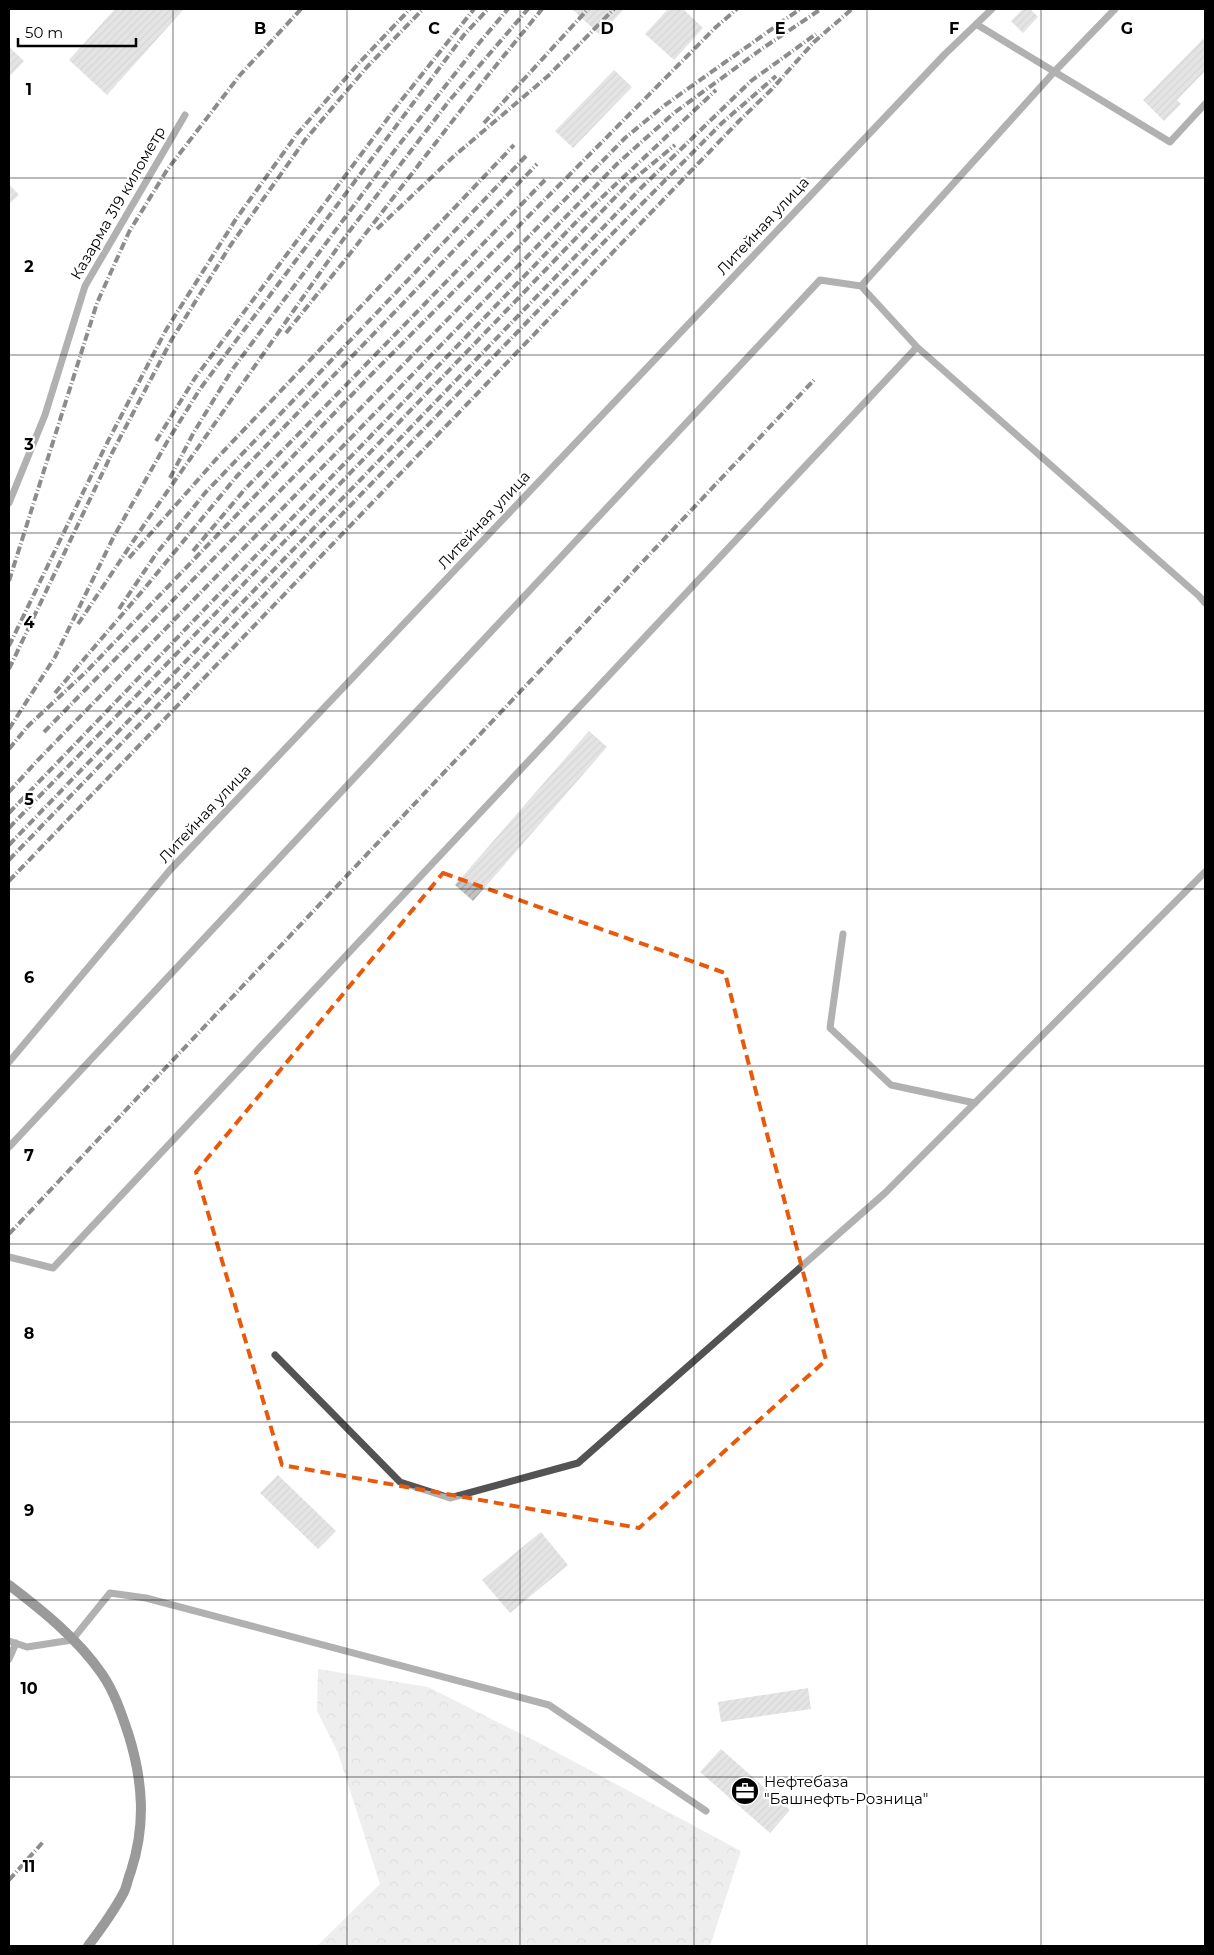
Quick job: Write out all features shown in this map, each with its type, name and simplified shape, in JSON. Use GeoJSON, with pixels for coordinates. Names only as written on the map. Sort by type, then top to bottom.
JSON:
{"type":"FeatureCollection","features":[{"type":"Feature","properties":{"kind":"main road"},"geometry":{"type":"LineString","coordinates":[[9,1585],[34,1604],[72,1640],[102,1674],[120,1707],[136,1758],[142,1804],[138,1849],[124,1892],[100,1931],[88,1946]]}},
{"type":"Feature","properties":{"kind":"lane","name":"Литейная улица"},"geometry":{"type":"LineString","coordinates":[[9,1062],[170,870],[924,76],[992,9]]}},
{"type":"Feature","properties":{"kind":"lane"},"geometry":{"type":"LineString","coordinates":[[861,286],[1055,71],[1115,9]]}},
{"type":"Feature","properties":{"kind":"lane"},"geometry":{"type":"LineString","coordinates":[[976,24],[1170,142],[1205,104]]}},
{"type":"Feature","properties":{"kind":"lane","name":"Казарма 319 километр"},"geometry":{"type":"LineString","coordinates":[[9,504],[45,415],[85,286],[185,115]]}},
{"type":"Feature","properties":{"kind":"lane"},"geometry":{"type":"LineString","coordinates":[[9,1147],[820,280],[861,286],[918,347],[1200,596],[1205,604]]}},
{"type":"Feature","properties":{"kind":"lane"},"geometry":{"type":"LineString","coordinates":[[9,1257],[53,1268],[918,347]]}},
{"type":"Feature","properties":{"kind":"lane"},"geometry":{"type":"LineString","coordinates":[[275,1355],[400,1482],[450,1498],[578,1463],[885,1193],[1205,872]]}},
{"type":"Feature","properties":{"kind":"lane"},"geometry":{"type":"LineString","coordinates":[[843,934],[830,1028],[891,1085],[975,1103]]}},
{"type":"Feature","properties":{"kind":"lane"},"geometry":{"type":"LineString","coordinates":[[9,1659],[12,1642],[28,1647],[72,1640],[110,1593],[146,1598],[549,1705],[706,1811]]}},
{"type":"Feature","properties":{"kind":"highlighted area"},"geometry":{"type":"Polygon","coordinates":[[[443,873],[725,973],[826,1360],[639,1528],[282,1465],[196,1172],[443,873]]]}},
{"type":"Feature","properties":{"kind":"green space"},"geometry":{"type":"Polygon","coordinates":[[[318,1669],[428,1687],[545,1746],[741,1851],[710,1946],[317,1946],[380,1884],[338,1753],[317,1711],[318,1669]]]}},
{"type":"Feature","properties":{"kind":"building"},"geometry":{"type":"Polygon","coordinates":[[[115,9],[184,9],[107,95],[69,60],[115,9]]]}},
{"type":"Feature","properties":{"kind":"building"},"geometry":{"type":"Polygon","coordinates":[[[572,9],[624,9],[600,35],[572,9]]]}},
{"type":"Feature","properties":{"kind":"building"},"geometry":{"type":"Polygon","coordinates":[[[668,9],[683,9],[703,28],[674,60],[645,34],[668,9]]]}},
{"type":"Feature","properties":{"kind":"building"},"geometry":{"type":"Polygon","coordinates":[[[1023,9],[1030,9],[1038,17],[1023,33],[1011,21],[1023,9]]]}},
{"type":"Feature","properties":{"kind":"building"},"geometry":{"type":"Polygon","coordinates":[[[1205,37],[1205,71],[1177,100],[1181,104],[1164,121],[1143,100],[1205,37]]]}},
{"type":"Feature","properties":{"kind":"building"},"geometry":{"type":"Polygon","coordinates":[[[9,47],[24,61],[9,77],[9,47]]]}},
{"type":"Feature","properties":{"kind":"building"},"geometry":{"type":"Polygon","coordinates":[[[614,70],[632,87],[573,148],[555,131],[614,70]]]}},
{"type":"Feature","properties":{"kind":"building"},"geometry":{"type":"Polygon","coordinates":[[[9,184],[19,195],[9,204],[9,184]]]}},
{"type":"Feature","properties":{"kind":"building"},"geometry":{"type":"Polygon","coordinates":[[[589,731],[607,747],[473,901],[455,885],[589,731]]]}},
{"type":"Feature","properties":{"kind":"building"},"geometry":{"type":"Polygon","coordinates":[[[278,1475],[336,1531],[318,1549],[260,1493],[278,1475]]]}},
{"type":"Feature","properties":{"kind":"building"},"geometry":{"type":"Polygon","coordinates":[[[541,1532],[568,1565],[510,1613],[482,1580],[541,1532]]]}},
{"type":"Feature","properties":{"kind":"building"},"geometry":{"type":"Polygon","coordinates":[[[808,1688],[811,1709],[721,1722],[718,1702],[808,1688]]]}},
{"type":"Feature","properties":{"kind":"building","name":"Нефтебаза \"Башнефть-Розница\""},"geometry":{"type":"Polygon","coordinates":[[[721,1749],[790,1810],[770,1833],[700,1772],[721,1749]]]}},
{"type":"Feature","properties":{"kind":"railway"},"geometry":{"type":"LineString","coordinates":[[9,581],[97,303],[129,232],[167,170],[240,75],[301,9]]}},
{"type":"Feature","properties":{"kind":"railway"},"geometry":{"type":"LineString","coordinates":[[9,646],[106,445],[166,330],[236,219],[297,134],[359,63],[410,9]]}},
{"type":"Feature","properties":{"kind":"railway"},"geometry":{"type":"LineString","coordinates":[[9,669],[112,453],[172,339],[230,246],[305,140],[367,67],[423,9]]}},
{"type":"Feature","properties":{"kind":"railway"},"geometry":{"type":"LineString","coordinates":[[156,441],[195,378],[400,102],[474,9]]}},
{"type":"Feature","properties":{"kind":"railway"},"geometry":{"type":"LineString","coordinates":[[9,729],[55,657],[113,538],[167,442],[200,389],[464,35],[488,9]]}},
{"type":"Feature","properties":{"kind":"railway"},"geometry":{"type":"LineString","coordinates":[[170,478],[194,432],[232,370],[398,146],[508,9]]}},
{"type":"Feature","properties":{"kind":"railway"},"geometry":{"type":"LineString","coordinates":[[78,624],[146,522],[345,237],[449,101],[528,9]]}},
{"type":"Feature","properties":{"kind":"railway"},"geometry":{"type":"LineString","coordinates":[[286,333],[542,9]]}},
{"type":"Feature","properties":{"kind":"railway"},"geometry":{"type":"LineString","coordinates":[[484,123],[588,9]]}},
{"type":"Feature","properties":{"kind":"railway"},"geometry":{"type":"LineString","coordinates":[[377,229],[453,157],[548,76],[614,9]]}},
{"type":"Feature","properties":{"kind":"railway"},"geometry":{"type":"LineString","coordinates":[[9,749],[28,726],[86,672],[368,378],[716,27],[737,9]]}},
{"type":"Feature","properties":{"kind":"railway"},"geometry":{"type":"LineString","coordinates":[[44,732],[625,138],[665,105],[800,9]]}},
{"type":"Feature","properties":{"kind":"railway"},"geometry":{"type":"LineString","coordinates":[[9,792],[618,163],[674,113],[763,48],[821,9]]}},
{"type":"Feature","properties":{"kind":"railway"},"geometry":{"type":"LineString","coordinates":[[9,881],[739,121],[771,90],[814,42],[852,9]]}},
{"type":"Feature","properties":{"kind":"railway"},"geometry":{"type":"LineString","coordinates":[[9,845],[643,186],[751,81],[816,34]]}},
{"type":"Feature","properties":{"kind":"railway"},"geometry":{"type":"LineString","coordinates":[[9,860],[606,240],[722,123],[776,76]]}},
{"type":"Feature","properties":{"kind":"railway"},"geometry":{"type":"LineString","coordinates":[[9,813],[581,217],[716,90]]}},
{"type":"Feature","properties":{"kind":"railway"},"geometry":{"type":"LineString","coordinates":[[129,558],[219,456],[514,145]]}},
{"type":"Feature","properties":{"kind":"railway"},"geometry":{"type":"LineString","coordinates":[[9,828],[628,184],[675,145]]}},
{"type":"Feature","properties":{"kind":"railway"},"geometry":{"type":"LineString","coordinates":[[119,609],[156,554],[205,493],[526,156]]}},
{"type":"Feature","properties":{"kind":"railway"},"geometry":{"type":"LineString","coordinates":[[55,693],[237,476],[537,164]]}},
{"type":"Feature","properties":{"kind":"railway"},"geometry":{"type":"LineString","coordinates":[[193,551],[245,489],[545,180]]}},
{"type":"Feature","properties":{"kind":"railway"},"geometry":{"type":"LineString","coordinates":[[9,1234],[814,380]]}},
{"type":"Feature","properties":{"kind":"railway"},"geometry":{"type":"LineString","coordinates":[[9,1880],[44,1841]]}},
{"type":"Feature","properties":{"kind":"place","name":"Нефтебаза \"Башнефть-Розница\""},"geometry":{"type":"Point","coordinates":[745,1791]}}]}
